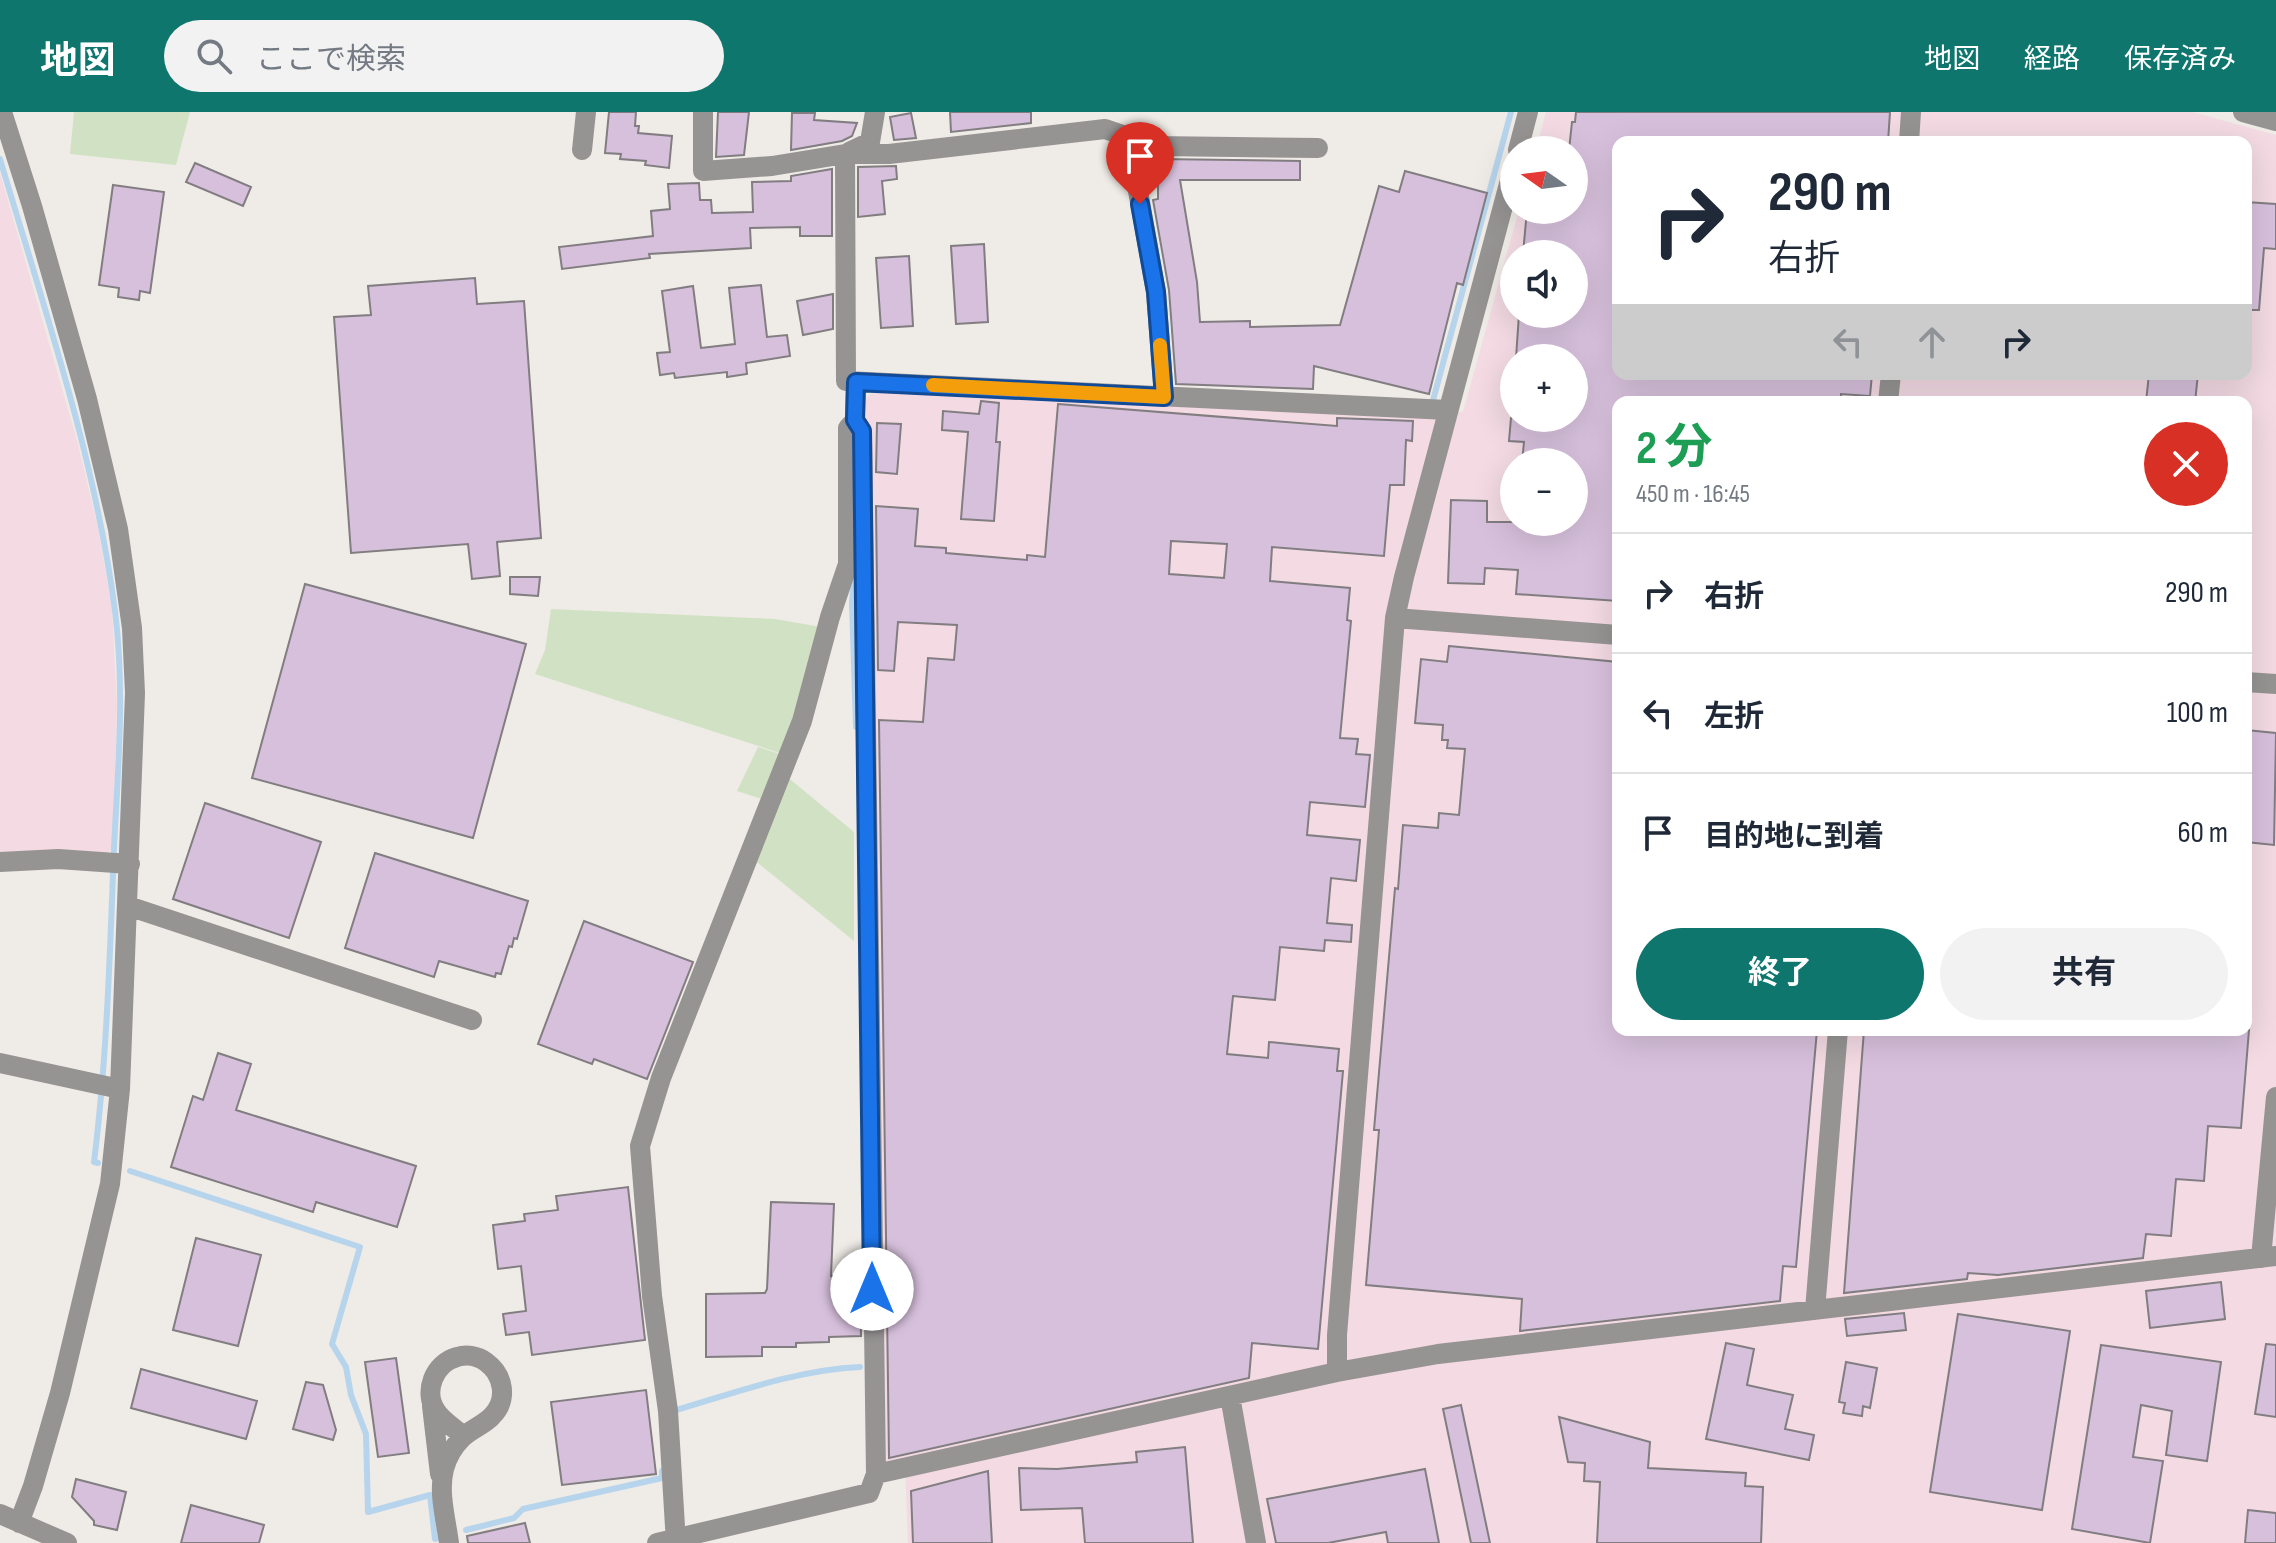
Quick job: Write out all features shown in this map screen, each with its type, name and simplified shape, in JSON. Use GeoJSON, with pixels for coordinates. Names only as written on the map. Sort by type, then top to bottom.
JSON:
{"type":"FeatureCollection","features":[{"type":"Feature","properties":{"kind":"street"},"geometry":{"type":"LineString","coordinates":[[2,112],[87,399],[118,529],[132,628],[134,680],[120,864],[128,906],[109,1087],[107,1198],[60,1393],[19,1523]]}},
{"type":"Feature","properties":{"kind":"street"},"geometry":{"type":"LineString","coordinates":[[582,150],[586,112]]}},
{"type":"Feature","properties":{"kind":"street"},"geometry":{"type":"LineString","coordinates":[[703,112],[703,171],[772,166],[845,154],[889,154],[1104,121],[1132,139],[1155,146],[1318,148]]}},
{"type":"Feature","properties":{"kind":"street"},"geometry":{"type":"LineString","coordinates":[[845,154],[870,142],[875,112]]}},
{"type":"Feature","properties":{"kind":"street"},"geometry":{"type":"LineString","coordinates":[[1522,136],[1528,112]]}},
{"type":"Feature","properties":{"kind":"street"},"geometry":{"type":"LineString","coordinates":[[1909,136],[1911,112]]}},
{"type":"Feature","properties":{"kind":"street"},"geometry":{"type":"LineString","coordinates":[[2243,112],[2276,121]]}},
{"type":"Feature","properties":{"kind":"street"},"geometry":{"type":"LineString","coordinates":[[1132,139],[1130,146],[1156,292],[1164,391]]}},
{"type":"Feature","properties":{"kind":"street"},"geometry":{"type":"LineString","coordinates":[[845,154],[846,381],[1164,391],[1448,410]]}},
{"type":"Feature","properties":{"kind":"street"},"geometry":{"type":"LineString","coordinates":[[1337,1372],[1337,1335],[1395,618],[1500,217]]}},
{"type":"Feature","properties":{"kind":"street"},"geometry":{"type":"LineString","coordinates":[[855,420],[848,428],[848,564],[852,591],[642,1133],[640,1146],[652,1296],[668,1413],[670,1542],[869,1493],[876,1474],[852,591],[862,431],[855,420],[856,382]]}},
{"type":"Feature","properties":{"kind":"street"},"geometry":{"type":"LineString","coordinates":[[1395,618],[1612,635]]}},
{"type":"Feature","properties":{"kind":"street"},"geometry":{"type":"LineString","coordinates":[[2252,682],[2276,684]]}},
{"type":"Feature","properties":{"kind":"street"},"geometry":{"type":"LineString","coordinates":[[0,862],[58,859],[120,864]]}},
{"type":"Feature","properties":{"kind":"street"},"geometry":{"type":"LineString","coordinates":[[128,906],[472,1020]]}},
{"type":"Feature","properties":{"kind":"street"},"geometry":{"type":"LineString","coordinates":[[1815,1310],[1838,1036]]}},
{"type":"Feature","properties":{"kind":"street"},"geometry":{"type":"LineString","coordinates":[[0,1063],[109,1087]]}},
{"type":"Feature","properties":{"kind":"street"},"geometry":{"type":"LineString","coordinates":[[876,1474],[1337,1372],[1438,1354],[2269,1257],[2276,1097]]}},
{"type":"Feature","properties":{"kind":"street"},"geometry":{"type":"LineString","coordinates":[[442,1489],[448,1458],[463,1436],[492,1417],[500,1404],[502,1388],[493,1368],[475,1357],[452,1358],[440,1367],[433,1377],[430,1392],[432,1404],[442,1489],[449,1543]]}},
{"type":"Feature","properties":{"kind":"street"},"geometry":{"type":"LineString","coordinates":[[1230,1396],[1256,1543]]}},
{"type":"Feature","properties":{"kind":"street"},"geometry":{"type":"LineString","coordinates":[[432,1404],[442,1419],[463,1436]]}},
{"type":"Feature","properties":{"kind":"street"},"geometry":{"type":"LineString","coordinates":[[0,1514],[67,1543]]}},
{"type":"Feature","properties":{"kind":"shaded area"},"geometry":{"type":"Polygon","coordinates":[[[1546,112],[2192,112],[2276,135],[2276,1543],[908,1543],[905,1463],[889,1466],[878,1456],[866,398],[876,389],[1463,412],[1500,279],[1500,328],[1588,328],[1588,240],[1511,240],[1515,224],[1588,224],[1588,136],[1540,136],[1546,112]]]}},
{"type":"Feature","properties":{"kind":"shaded area"},"geometry":{"type":"Polygon","coordinates":[[[0,173],[78,444],[98,528],[112,610],[117,706],[113,844],[108,854],[0,855],[0,173]]]}},
{"type":"Feature","properties":{"kind":"green space"},"geometry":{"type":"Polygon","coordinates":[[[74,112],[190,112],[176,165],[70,154],[74,112]]]}},
{"type":"Feature","properties":{"kind":"green space"},"geometry":{"type":"Polygon","coordinates":[[[551,609],[775,619],[821,627],[783,754],[535,674],[545,650],[551,609]]]}},
{"type":"Feature","properties":{"kind":"green space"},"geometry":{"type":"Polygon","coordinates":[[[758,747],[783,755],[765,800],[737,791],[758,747]]]}},
{"type":"Feature","properties":{"kind":"green space"},"geometry":{"type":"Polygon","coordinates":[[[785,775],[854,832],[854,941],[753,859],[785,775]]]}},
{"type":"Feature","properties":{"kind":"building"},"geometry":{"type":"Polygon","coordinates":[[[609,112],[636,112],[638,133],[672,136],[669,168],[645,165],[646,161],[620,159],[621,154],[605,153],[609,112]]]}},
{"type":"Feature","properties":{"kind":"building"},"geometry":{"type":"Polygon","coordinates":[[[718,112],[749,112],[744,155],[716,157],[718,112]]]}},
{"type":"Feature","properties":{"kind":"building"},"geometry":{"type":"Polygon","coordinates":[[[950,112],[1031,112],[1031,123],[951,132],[950,112]]]}},
{"type":"Feature","properties":{"kind":"building"},"geometry":{"type":"Polygon","coordinates":[[[1576,112],[1890,112],[1888,136],[1612,136],[1612,380],[1871,380],[1870,396],[1612,396],[1612,601],[1516,594],[1518,570],[1485,568],[1484,584],[1448,583],[1451,500],[1487,501],[1487,522],[1500,522],[1500,536],[1588,536],[1588,448],[1523,448],[1524,442],[1509,441],[1510,432],[1588,432],[1588,344],[1517,344],[1518,328],[1588,328],[1588,240],[1524,240],[1526,224],[1588,224],[1588,136],[1570,136],[1572,122],[1575,122],[1576,112]]]}},
{"type":"Feature","properties":{"kind":"building"},"geometry":{"type":"Polygon","coordinates":[[[792,113],[815,113],[814,120],[857,123],[852,136],[842,141],[791,150],[792,113]]]}},
{"type":"Feature","properties":{"kind":"building"},"geometry":{"type":"Polygon","coordinates":[[[911,113],[916,138],[894,140],[890,117],[911,113]]]}},
{"type":"Feature","properties":{"kind":"building"},"geometry":{"type":"Polygon","coordinates":[[[1158,159],[1300,161],[1300,180],[1180,180],[1197,282],[1200,322],[1250,321],[1250,327],[1340,325],[1379,186],[1399,192],[1405,171],[1487,193],[1463,285],[1457,283],[1429,394],[1314,366],[1313,389],[1176,384],[1169,290],[1153,200],[1158,199],[1158,159]]]}},
{"type":"Feature","properties":{"kind":"building"},"geometry":{"type":"Polygon","coordinates":[[[195,163],[251,187],[243,206],[186,182],[195,163]]]}},
{"type":"Feature","properties":{"kind":"building"},"geometry":{"type":"Polygon","coordinates":[[[896,166],[897,179],[882,181],[885,214],[858,217],[858,167],[896,166]]]}},
{"type":"Feature","properties":{"kind":"building"},"geometry":{"type":"Polygon","coordinates":[[[832,169],[832,236],[800,236],[800,227],[750,228],[751,248],[649,254],[650,258],[562,269],[559,247],[653,236],[651,211],[670,209],[668,184],[699,183],[700,200],[711,200],[712,213],[753,212],[752,182],[791,181],[791,176],[832,169]]]}},
{"type":"Feature","properties":{"kind":"building"},"geometry":{"type":"Polygon","coordinates":[[[113,185],[164,192],[150,293],[140,291],[139,300],[118,297],[119,288],[99,285],[113,185]]]}},
{"type":"Feature","properties":{"kind":"building"},"geometry":{"type":"Polygon","coordinates":[[[2252,202],[2276,204],[2276,249],[2264,248],[2259,310],[2252,310],[2252,202]]]}},
{"type":"Feature","properties":{"kind":"building"},"geometry":{"type":"Polygon","coordinates":[[[984,244],[988,322],[956,324],[951,246],[984,244]]]}},
{"type":"Feature","properties":{"kind":"building"},"geometry":{"type":"Polygon","coordinates":[[[909,256],[913,326],[881,328],[876,258],[909,256]]]}},
{"type":"Feature","properties":{"kind":"building"},"geometry":{"type":"Polygon","coordinates":[[[475,278],[477,304],[524,301],[541,538],[497,542],[500,576],[472,579],[468,544],[351,553],[334,317],[371,315],[368,286],[475,278]]]}},
{"type":"Feature","properties":{"kind":"building"},"geometry":{"type":"Polygon","coordinates":[[[761,285],[767,337],[787,335],[790,356],[746,363],[747,374],[727,377],[727,372],[675,378],[674,373],[660,375],[657,353],[670,352],[662,291],[693,286],[701,348],[735,344],[729,288],[761,285]]]}},
{"type":"Feature","properties":{"kind":"building"},"geometry":{"type":"Polygon","coordinates":[[[833,294],[833,329],[803,335],[797,301],[833,294]]]}},
{"type":"Feature","properties":{"kind":"building"},"geometry":{"type":"Polygon","coordinates":[[[2148,380],[2197,380],[2196,396],[2147,396],[2148,380]]]}},
{"type":"Feature","properties":{"kind":"building"},"geometry":{"type":"Polygon","coordinates":[[[981,401],[999,403],[996,442],[1000,442],[994,521],[961,519],[968,432],[942,430],[943,411],[979,414],[981,401]]]}},
{"type":"Feature","properties":{"kind":"building"},"geometry":{"type":"Polygon","coordinates":[[[1058,404],[1337,426],[1337,418],[1413,421],[1412,441],[1406,440],[1404,485],[1390,485],[1384,556],[1272,547],[1270,581],[1350,588],[1347,620],[1351,621],[1340,738],[1358,739],[1356,754],[1370,755],[1365,807],[1310,802],[1307,835],[1360,840],[1356,881],[1331,878],[1327,923],[1352,925],[1351,942],[1325,940],[1324,951],[1280,947],[1275,1000],[1233,996],[1227,1054],[1268,1058],[1269,1042],[1339,1049],[1337,1071],[1343,1071],[1318,1349],[1252,1343],[1249,1378],[889,1458],[879,720],[923,722],[928,658],[954,660],[957,625],[898,622],[894,671],[878,670],[876,506],[918,509],[915,546],[946,548],[946,553],[1027,560],[1027,555],[1045,557],[1058,404]],[[1171,541],[1169,574],[1224,578],[1227,544],[1171,541]]]}},
{"type":"Feature","properties":{"kind":"building"},"geometry":{"type":"Polygon","coordinates":[[[877,423],[901,424],[897,474],[876,472],[877,423]]]}},
{"type":"Feature","properties":{"kind":"building"},"geometry":{"type":"Polygon","coordinates":[[[510,577],[540,577],[538,596],[510,594],[510,577]]]}},
{"type":"Feature","properties":{"kind":"building"},"geometry":{"type":"Polygon","coordinates":[[[305,584],[526,644],[473,838],[252,778],[305,584]]]}},
{"type":"Feature","properties":{"kind":"building"},"geometry":{"type":"Polygon","coordinates":[[[1449,646],[1612,661],[1612,1036],[1816,1036],[1796,1267],[1783,1266],[1780,1301],[1520,1331],[1522,1299],[1366,1285],[1379,1130],[1374,1130],[1403,825],[1438,828],[1439,813],[1459,815],[1465,749],[1447,748],[1448,740],[1442,740],[1443,725],[1415,723],[1421,659],[1447,662],[1449,646]]]}},
{"type":"Feature","properties":{"kind":"building"},"geometry":{"type":"Polygon","coordinates":[[[2252,731],[2276,733],[2274,845],[2252,843],[2252,731]]]}},
{"type":"Feature","properties":{"kind":"building"},"geometry":{"type":"Polygon","coordinates":[[[205,803],[321,842],[289,938],[173,899],[205,803]]]}},
{"type":"Feature","properties":{"kind":"building"},"geometry":{"type":"Polygon","coordinates":[[[375,853],[528,901],[517,939],[514,938],[512,947],[509,946],[501,974],[496,973],[495,977],[439,961],[434,977],[345,948],[375,853]]]}},
{"type":"Feature","properties":{"kind":"building"},"geometry":{"type":"Polygon","coordinates":[[[584,921],[693,962],[647,1079],[594,1059],[592,1064],[538,1044],[584,921]]]}},
{"type":"Feature","properties":{"kind":"building"},"geometry":{"type":"Polygon","coordinates":[[[1864,1036],[2249,1036],[2241,1128],[2208,1126],[2204,1181],[2176,1179],[2171,1236],[2146,1234],[2143,1258],[1998,1275],[1968,1273],[1967,1279],[1844,1293],[1864,1036]]]}},
{"type":"Feature","properties":{"kind":"building"},"geometry":{"type":"Polygon","coordinates":[[[218,1053],[251,1064],[236,1110],[416,1166],[397,1227],[316,1202],[313,1212],[171,1167],[193,1096],[203,1100],[218,1053]]]}},
{"type":"Feature","properties":{"kind":"building"},"geometry":{"type":"Polygon","coordinates":[[[628,1187],[645,1340],[532,1355],[529,1332],[506,1335],[503,1314],[526,1311],[521,1266],[498,1269],[493,1225],[525,1221],[524,1214],[558,1210],[556,1196],[628,1187]]]}},
{"type":"Feature","properties":{"kind":"building"},"geometry":{"type":"Polygon","coordinates":[[[771,1202],[834,1204],[831,1276],[860,1276],[861,1336],[829,1337],[829,1342],[796,1343],[796,1347],[762,1347],[762,1356],[706,1357],[706,1294],[765,1293],[767,1289],[771,1202]]]}},
{"type":"Feature","properties":{"kind":"building"},"geometry":{"type":"Polygon","coordinates":[[[196,1238],[261,1255],[238,1346],[173,1330],[196,1238]]]}},
{"type":"Feature","properties":{"kind":"building"},"geometry":{"type":"Polygon","coordinates":[[[2221,1282],[2225,1319],[2150,1328],[2146,1291],[2221,1282]]]}},
{"type":"Feature","properties":{"kind":"building"},"geometry":{"type":"Polygon","coordinates":[[[1904,1313],[1906,1330],[1847,1336],[1845,1319],[1904,1313]]]}},
{"type":"Feature","properties":{"kind":"building"},"geometry":{"type":"Polygon","coordinates":[[[1958,1314],[2070,1331],[2042,1510],[1930,1492],[1958,1314]]]}},
{"type":"Feature","properties":{"kind":"building"},"geometry":{"type":"Polygon","coordinates":[[[1726,1343],[1754,1349],[1747,1385],[1793,1395],[1785,1429],[1814,1435],[1809,1460],[1706,1439],[1726,1343]]]}},
{"type":"Feature","properties":{"kind":"building"},"geometry":{"type":"Polygon","coordinates":[[[2266,1344],[2276,1345],[2276,1417],[2255,1414],[2266,1344]]]}},
{"type":"Feature","properties":{"kind":"building"},"geometry":{"type":"Polygon","coordinates":[[[2101,1345],[2221,1362],[2207,1461],[2166,1455],[2172,1411],[2141,1405],[2133,1457],[2163,1461],[2150,1543],[2072,1529],[2101,1345]]]}},
{"type":"Feature","properties":{"kind":"building"},"geometry":{"type":"Polygon","coordinates":[[[396,1358],[409,1453],[378,1457],[365,1362],[396,1358]]]}},
{"type":"Feature","properties":{"kind":"building"},"geometry":{"type":"Polygon","coordinates":[[[1846,1362],[1877,1368],[1870,1408],[1863,1406],[1862,1416],[1843,1413],[1845,1403],[1839,1402],[1846,1362]]]}},
{"type":"Feature","properties":{"kind":"building"},"geometry":{"type":"Polygon","coordinates":[[[141,1369],[257,1401],[246,1439],[131,1408],[141,1369]]]}},
{"type":"Feature","properties":{"kind":"building"},"geometry":{"type":"Polygon","coordinates":[[[306,1382],[323,1385],[336,1430],[333,1440],[293,1429],[306,1382]]]}},
{"type":"Feature","properties":{"kind":"building"},"geometry":{"type":"Polygon","coordinates":[[[646,1390],[656,1474],[562,1485],[551,1402],[646,1390]]]}},
{"type":"Feature","properties":{"kind":"building"},"geometry":{"type":"Polygon","coordinates":[[[1461,1405],[1490,1543],[1471,1543],[1443,1409],[1461,1405]]]}},
{"type":"Feature","properties":{"kind":"building"},"geometry":{"type":"Polygon","coordinates":[[[1559,1417],[1650,1442],[1648,1468],[1746,1473],[1745,1486],[1763,1487],[1761,1543],[1597,1543],[1600,1482],[1584,1481],[1585,1463],[1568,1462],[1559,1417]]]}},
{"type":"Feature","properties":{"kind":"building"},"geometry":{"type":"Polygon","coordinates":[[[1185,1447],[1193,1543],[1085,1543],[1082,1508],[1021,1510],[1019,1468],[1057,1469],[1137,1462],[1136,1452],[1185,1447]]]}},
{"type":"Feature","properties":{"kind":"building"},"geometry":{"type":"Polygon","coordinates":[[[1425,1469],[1439,1543],[1388,1543],[1386,1532],[1328,1543],[1276,1543],[1267,1499],[1425,1469]]]}},
{"type":"Feature","properties":{"kind":"building"},"geometry":{"type":"Polygon","coordinates":[[[988,1471],[992,1543],[913,1543],[911,1491],[988,1471]]]}},
{"type":"Feature","properties":{"kind":"building"},"geometry":{"type":"Polygon","coordinates":[[[76,1479],[126,1492],[117,1530],[94,1525],[94,1521],[72,1497],[76,1479]]]}},
{"type":"Feature","properties":{"kind":"building"},"geometry":{"type":"Polygon","coordinates":[[[191,1505],[264,1525],[259,1543],[181,1543],[191,1505]]]}},
{"type":"Feature","properties":{"kind":"building"},"geometry":{"type":"Polygon","coordinates":[[[2248,1510],[2276,1513],[2276,1543],[2245,1543],[2248,1510]]]}},
{"type":"Feature","properties":{"kind":"building"},"geometry":{"type":"Polygon","coordinates":[[[525,1523],[530,1543],[468,1543],[467,1536],[525,1523]]]}},
{"type":"Feature","properties":{"kind":"waterway"},"geometry":{"type":"LineString","coordinates":[[1432,404],[1511,112]]}},
{"type":"Feature","properties":{"kind":"waterway"},"geometry":{"type":"LineString","coordinates":[[0,159],[50,327],[95,496],[118,640],[119,759],[105,1044],[94,1162],[98,1163]]}},
{"type":"Feature","properties":{"kind":"waterway"},"geometry":{"type":"LineString","coordinates":[[854,574],[856,727]]}},
{"type":"Feature","properties":{"kind":"waterway"},"geometry":{"type":"LineString","coordinates":[[130,1171],[360,1247],[332,1344],[346,1367],[351,1395],[366,1434],[368,1512],[430,1495],[435,1539],[440,1537]]}},
{"type":"Feature","properties":{"kind":"waterway"},"geometry":{"type":"LineString","coordinates":[[673,1411],[789,1377],[860,1367]]}},
{"type":"Feature","properties":{"kind":"waterway"},"geometry":{"type":"LineString","coordinates":[[466,1530],[514,1518],[523,1509],[662,1478],[662,1471]]}},
{"type":"Feature","properties":{"kind":"slow traffic"},"geometry":{"type":"LineString","coordinates":[[933,385],[1164,397],[1160,345]]}},
{"type":"Feature","properties":{"kind":"route"},"geometry":{"type":"LineString","coordinates":[[872,1289],[862,431],[855,420],[856,382],[1164,397],[1156,292],[1140,204]]}}]}
